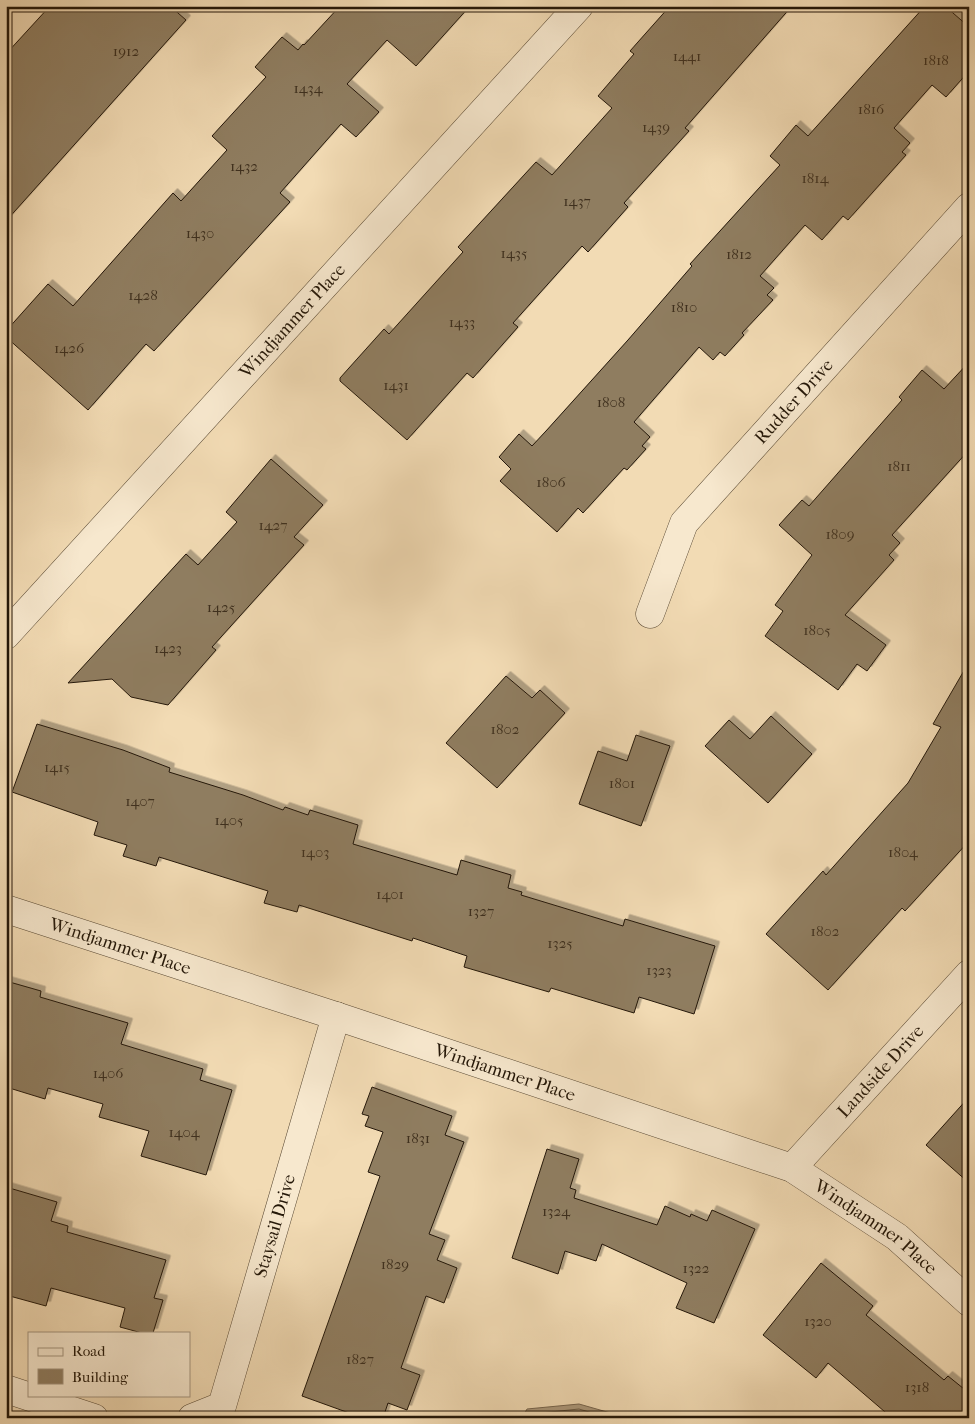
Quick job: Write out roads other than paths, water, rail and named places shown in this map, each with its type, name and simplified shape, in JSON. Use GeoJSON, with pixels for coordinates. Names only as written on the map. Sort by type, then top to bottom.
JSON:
{"type":"FeatureCollection","features":[{"type":"Feature","properties":{"kind":"street","name":"Windjammer Place"},"geometry":{"type":"LineString","coordinates":[[6,635],[579,6]]}},
{"type":"Feature","properties":{"kind":"street","name":"Rudder Drive"},"geometry":{"type":"LineString","coordinates":[[650,614],[684,523],[969,207]]}},
{"type":"Feature","properties":{"kind":"street","name":"Windjammer Place"},"geometry":{"type":"LineString","coordinates":[[6,909],[336,1016],[792,1168],[897,1237],[969,1302]]}},
{"type":"Feature","properties":{"kind":"street","name":"Landside Drive"},"geometry":{"type":"LineString","coordinates":[[792,1168],[969,974]]}},
{"type":"Feature","properties":{"kind":"street","name":"Staysail Drive"},"geometry":{"type":"LineString","coordinates":[[192,1418],[222,1406],[336,1016]]}},
{"type":"Feature","properties":{"kind":"street"},"geometry":{"type":"LineString","coordinates":[[6,1389],[94,1418]]}},
{"type":"Feature","properties":{"kind":"water"},"geometry":{"type":"Polygon","coordinates":[[[579,1404],[628,1418],[522,1418],[527,1409],[579,1404]]]}}]}
